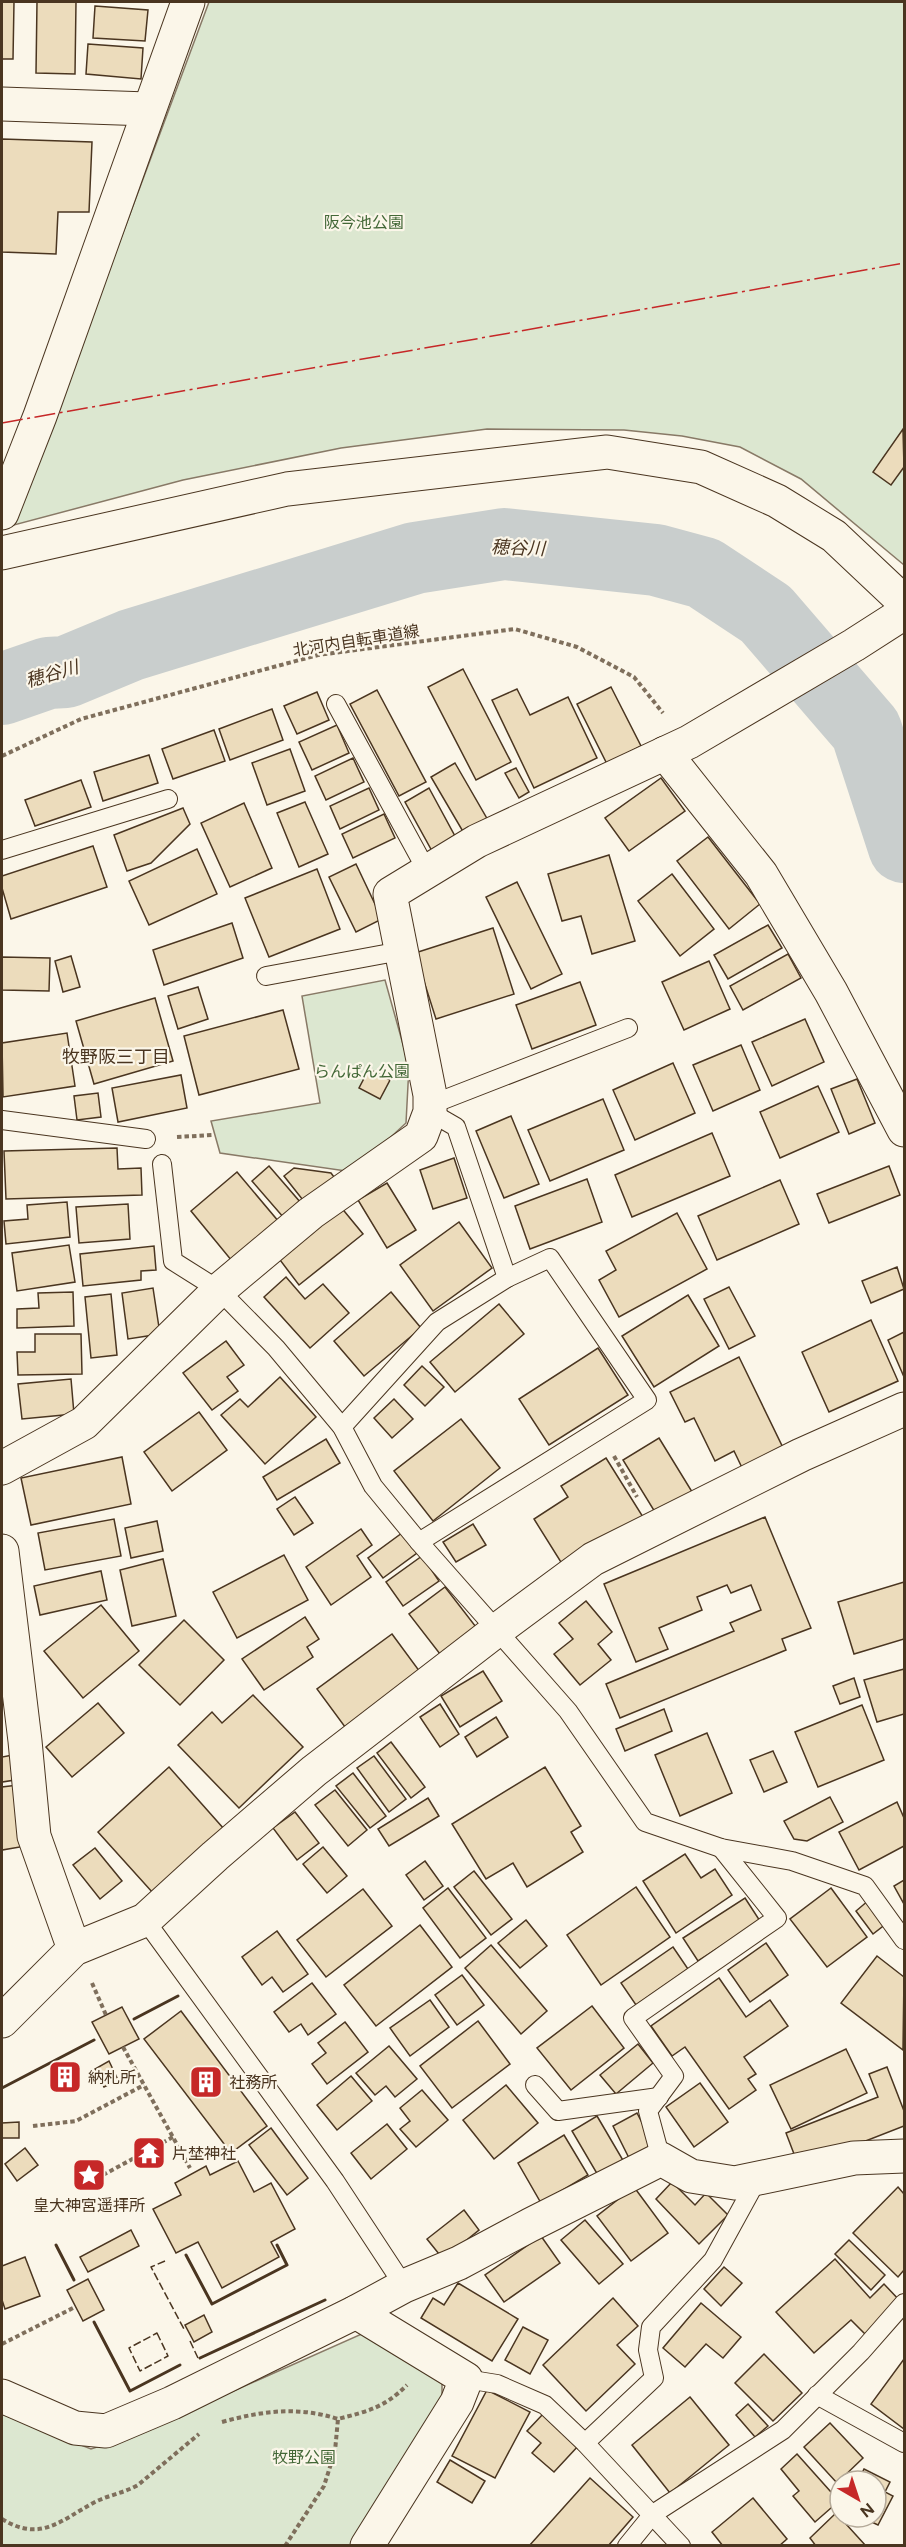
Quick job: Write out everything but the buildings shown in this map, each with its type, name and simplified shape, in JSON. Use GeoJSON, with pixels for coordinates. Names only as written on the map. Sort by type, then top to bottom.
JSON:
{"type":"FeatureCollection","features":[{"type":"Feature","properties":{"kind":"street"},"geometry":{"type":"LineString","coordinates":[[2,513],[40,416],[188,2]]}},
{"type":"Feature","properties":{"kind":"street"},"geometry":{"type":"LineString","coordinates":[[2,104],[148,109]]}},
{"type":"Feature","properties":{"kind":"street"},"geometry":{"type":"LineString","coordinates":[[2,553],[287,489],[607,452],[701,467],[777,501],[834,536],[904,602]]}},
{"type":"Feature","properties":{"kind":"street"},"geometry":{"type":"LineString","coordinates":[[2,1468],[84,1423],[219,1290],[311,1213],[421,1136],[430,1108],[430,1095],[390,894],[477,841],[677,747],[854,645],[904,613]]}},
{"type":"Feature","properties":{"kind":"street"},"geometry":{"type":"LineString","coordinates":[[677,747],[761,874],[831,992],[904,1130]]}},
{"type":"Feature","properties":{"kind":"street"},"geometry":{"type":"LineString","coordinates":[[2,2021],[74,1949],[146,1920],[215,1856],[314,1771],[496,1630],[593,1559],[801,1455],[904,1409]]}},
{"type":"Feature","properties":{"kind":"street"},"geometry":{"type":"LineString","coordinates":[[2,1551],[13,1743],[33,1836],[74,1949]]}},
{"type":"Feature","properties":{"kind":"street"},"geometry":{"type":"LineString","coordinates":[[2,2396],[75,2428],[106,2431],[172,2403],[404,2286],[459,2263],[530,2224],[661,2159],[692,2176],[735,2182],[854,2158],[904,2156]]}},
{"type":"Feature","properties":{"kind":"street"},"geometry":{"type":"LineString","coordinates":[[356,2312],[466,2379],[457,2402],[367,2546]]}},
{"type":"Feature","properties":{"kind":"lane"},"geometry":{"type":"LineString","coordinates":[[336,704],[427,872]]}},
{"type":"Feature","properties":{"kind":"lane"},"geometry":{"type":"LineString","coordinates":[[2,850],[168,800]]}},
{"type":"Feature","properties":{"kind":"lane"},"geometry":{"type":"LineString","coordinates":[[266,976],[401,951]]}},
{"type":"Feature","properties":{"kind":"lane"},"geometry":{"type":"LineString","coordinates":[[430,1108],[628,1028]]}},
{"type":"Feature","properties":{"kind":"lane"},"geometry":{"type":"LineString","coordinates":[[430,1108],[456,1127],[507,1278]]}},
{"type":"Feature","properties":{"kind":"lane"},"geometry":{"type":"LineString","coordinates":[[2,1120],[146,1139]]}},
{"type":"Feature","properties":{"kind":"lane"},"geometry":{"type":"LineString","coordinates":[[162,1164],[173,1261],[219,1290],[276,1348],[342,1427],[373,1486],[419,1542],[568,1711],[645,1821],[721,1848],[792,1861],[865,1886],[904,1940]]}},
{"type":"Feature","properties":{"kind":"lane"},"geometry":{"type":"LineString","coordinates":[[342,1427],[437,1322],[507,1278],[550,1258],[647,1400],[419,1542]]}},
{"type":"Feature","properties":{"kind":"lane"},"geometry":{"type":"LineString","coordinates":[[661,2159],[648,2110],[674,2076],[633,2018],[777,1918],[721,1848]]}},
{"type":"Feature","properties":{"kind":"lane"},"geometry":{"type":"LineString","coordinates":[[146,1920],[335,2181],[404,2286]]}},
{"type":"Feature","properties":{"kind":"lane"},"geometry":{"type":"LineString","coordinates":[[535,2085],[558,2111],[659,2097]]}},
{"type":"Feature","properties":{"kind":"lane"},"geometry":{"type":"LineString","coordinates":[[585,2443],[654,2378],[648,2350],[651,2327],[713,2260],[758,2178]]}},
{"type":"Feature","properties":{"kind":"lane"},"geometry":{"type":"LineString","coordinates":[[627,2546],[653,2514],[783,2430],[904,2303]]}},
{"type":"Feature","properties":{"kind":"lane"},"geometry":{"type":"LineString","coordinates":[[466,2379],[497,2384],[545,2405],[585,2443],[681,2546]]}},
{"type":"Feature","properties":{"kind":"lane"},"geometry":{"type":"LineString","coordinates":[[817,2396],[904,2443]]}},
{"type":"Feature","properties":{"kind":"path","name":"北河内自転車道線"},"geometry":{"type":"LineString","coordinates":[[2,756],[81,719],[318,656],[515,629],[577,647],[634,677],[677,747]]}},
{"type":"Feature","properties":{"kind":"path"},"geometry":{"type":"LineString","coordinates":[[599,1430],[655,1529]]}},
{"type":"Feature","properties":{"kind":"path"},"geometry":{"type":"LineString","coordinates":[[91,1982],[106,2015]]}},
{"type":"Feature","properties":{"kind":"path"},"geometry":{"type":"LineString","coordinates":[[123,2047],[190,2168]]}},
{"type":"Feature","properties":{"kind":"path"},"geometry":{"type":"LineString","coordinates":[[33,2126],[76,2121],[144,2085]]}},
{"type":"Feature","properties":{"kind":"path"},"geometry":{"type":"LineString","coordinates":[[103,2175],[172,2137]]}},
{"type":"Feature","properties":{"kind":"path"},"geometry":{"type":"LineString","coordinates":[[2,2344],[75,2307]]}},
{"type":"Feature","properties":{"kind":"path"},"geometry":{"type":"LineString","coordinates":[[218,2424],[252,2414],[286,2410],[317,2413],[338,2420],[378,2409],[393,2399],[408,2384],[422,2352]]}},
{"type":"Feature","properties":{"kind":"path"},"geometry":{"type":"LineString","coordinates":[[285,2546],[324,2486],[335,2451],[338,2420]]}},
{"type":"Feature","properties":{"kind":"path"},"geometry":{"type":"LineString","coordinates":[[2,2519],[10,2524],[32,2530],[51,2528],[96,2502],[138,2485],[201,2432]]}},
{"type":"Feature","properties":{"kind":"green space","name":"阪今池公園"},"geometry":{"type":"Polygon","coordinates":[[[209,2],[904,2],[904,565],[801,479],[740,447],[682,436],[624,430],[487,429],[341,448],[183,480],[14,525],[209,2]]]}},
{"type":"Feature","properties":{"kind":"green space","name":"らんぱん公園"},"geometry":{"type":"Polygon","coordinates":[[[385,980],[409,1066],[406,1123],[353,1172],[220,1153],[211,1121],[320,1103],[302,996],[385,980]]]}},
{"type":"Feature","properties":{"kind":"green space","name":"牧野公園"},"geometry":{"type":"Polygon","coordinates":[[[366,2332],[442,2375],[442,2399],[353,2545],[2,2545],[2,2414],[91,2449],[137,2434],[366,2332]]]}},
{"type":"Feature","properties":{"kind":"waterway","name":"穂谷川"},"geometry":{"type":"LineString","coordinates":[[2,689],[48,673],[66,672],[131,645],[415,558],[504,544],[656,560],[704,573],[766,614],[866,730],[904,847]]}},
{"type":"Feature","properties":{"kind":"fence"},"geometry":{"type":"LineString","coordinates":[[165,2261],[151,2267],[184,2329]]}},
{"type":"Feature","properties":{"kind":"fence"},"geometry":{"type":"LineString","coordinates":[[157,2333],[168,2356],[140,2371],[129,2348],[157,2333]]}},
{"type":"Feature","properties":{"kind":"fence"},"geometry":{"type":"LineString","coordinates":[[190,2341],[198,2358]]}},
{"type":"Feature","properties":{"kind":"wall"},"geometry":{"type":"LineString","coordinates":[[134,2019],[178,1996]]}},
{"type":"Feature","properties":{"kind":"wall"},"geometry":{"type":"LineString","coordinates":[[2,2088],[94,2040]]}},
{"type":"Feature","properties":{"kind":"wall"},"geometry":{"type":"LineString","coordinates":[[56,2245],[74,2280]]}},
{"type":"Feature","properties":{"kind":"wall"},"geometry":{"type":"LineString","coordinates":[[186,2255],[212,2304],[287,2265],[277,2245]]}},
{"type":"Feature","properties":{"kind":"wall"},"geometry":{"type":"LineString","coordinates":[[200,2358],[325,2300]]}},
{"type":"Feature","properties":{"kind":"wall"},"geometry":{"type":"LineString","coordinates":[[94,2322],[130,2391],[180,2365]]}},
{"type":"Feature","properties":{"kind":"power"},"geometry":{"type":"LineString","coordinates":[[2,423],[904,263]]}},
{"type":"Feature","properties":{"kind":"place","name":"納札所"},"geometry":{"type":"Point","coordinates":[65,2077]}},
{"type":"Feature","properties":{"kind":"place","name":"社務所"},"geometry":{"type":"Point","coordinates":[206,2082]}},
{"type":"Feature","properties":{"kind":"place","name":"片埜神社"},"geometry":{"type":"Point","coordinates":[149,2153]}},
{"type":"Feature","properties":{"kind":"place","name":"皇大神宮遥拝所"},"geometry":{"type":"Point","coordinates":[89,2175]}},
{"type":"Feature","properties":{"kind":"district","name":"牧野阪三丁目"},"geometry":{"type":"Point","coordinates":[116,1057]}}]}
